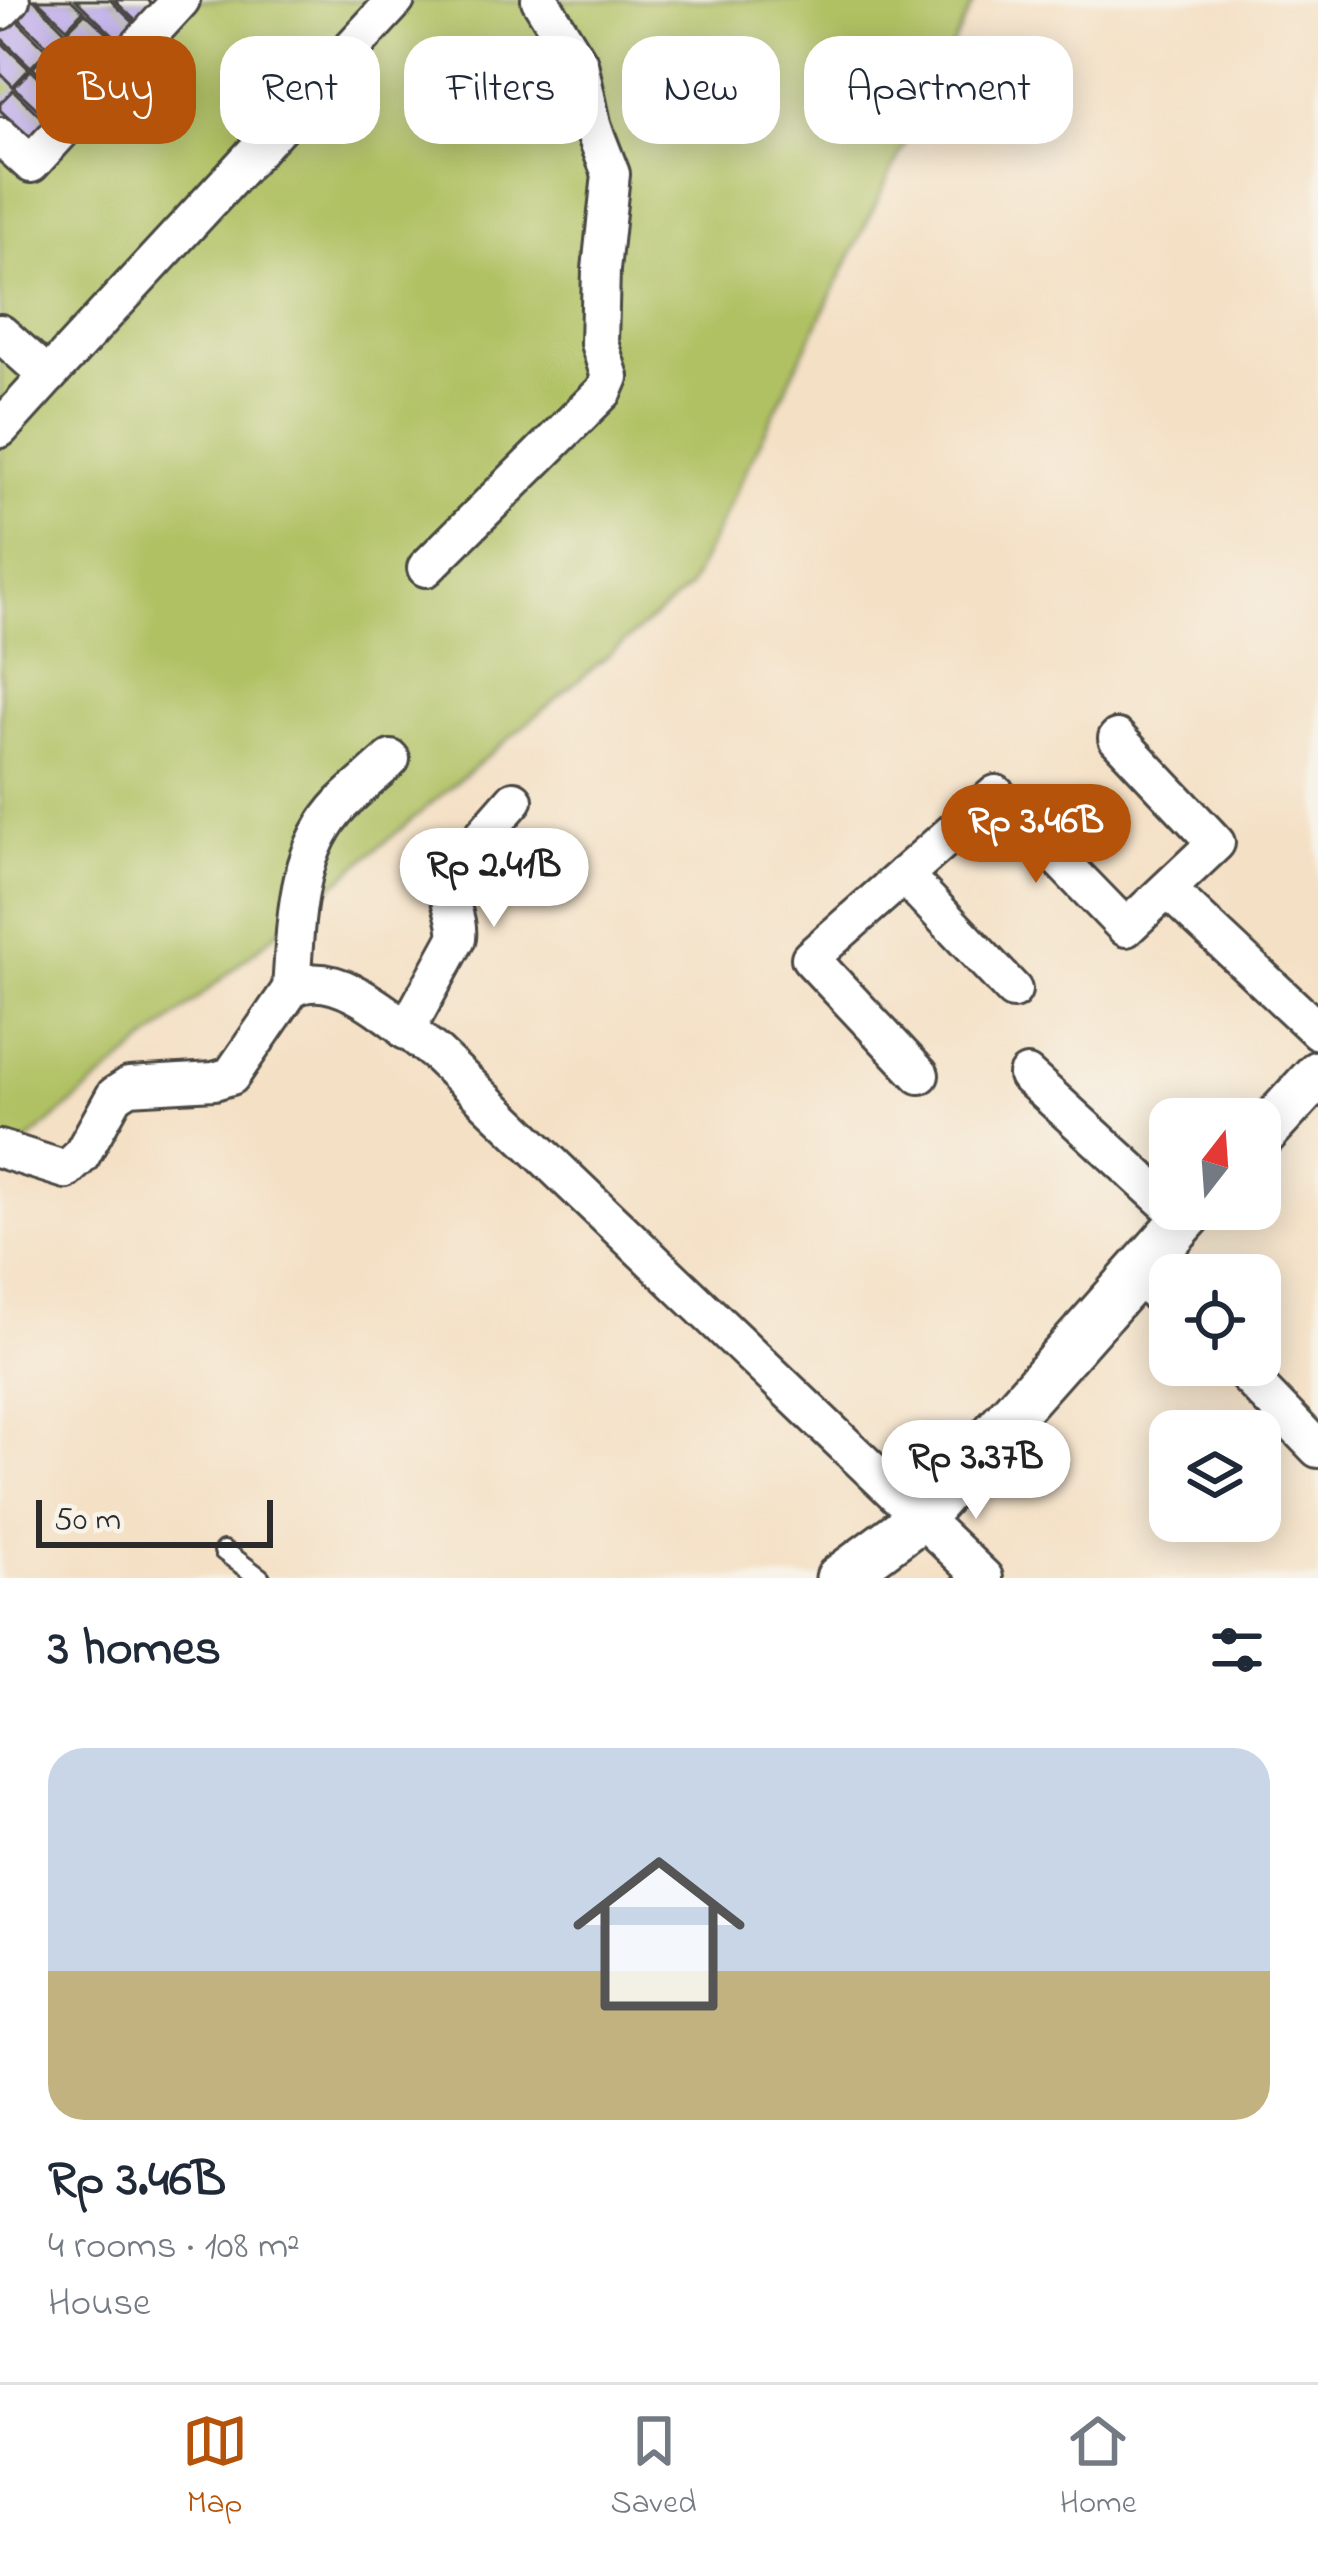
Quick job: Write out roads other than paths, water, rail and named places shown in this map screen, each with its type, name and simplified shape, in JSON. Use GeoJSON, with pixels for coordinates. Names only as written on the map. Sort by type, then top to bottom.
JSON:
{"type":"FeatureCollection","features":[{"type":"Feature","properties":{"kind":"street"},"geometry":{"type":"LineString","coordinates":[[0,11],[10,0]]}},
{"type":"Feature","properties":{"kind":"street"},"geometry":{"type":"LineString","coordinates":[[0,136],[31,164],[181,0]]}},
{"type":"Feature","properties":{"kind":"street"},"geometry":{"type":"LineString","coordinates":[[0,429],[396,0]]}},
{"type":"Feature","properties":{"kind":"street"},"geometry":{"type":"LineString","coordinates":[[426,568],[604,391],[610,377],[598,343],[611,174],[593,128],[579,62],[541,0]]}},
{"type":"Feature","properties":{"kind":"street"},"geometry":{"type":"LineString","coordinates":[[0,333],[48,376]]}},
{"type":"Feature","properties":{"kind":"street"},"geometry":{"type":"LineString","coordinates":[[920,1075],[810,958],[996,794],[1126,928],[1216,844],[1117,738]]}},
{"type":"Feature","properties":{"kind":"street"},"geometry":{"type":"LineString","coordinates":[[291,989],[298,902],[308,857],[337,808],[391,759]]}},
{"type":"Feature","properties":{"kind":"street"},"geometry":{"type":"LineString","coordinates":[[406,1031],[457,938],[459,925],[446,884],[451,872],[514,800]]}},
{"type":"Feature","properties":{"kind":"street"},"geometry":{"type":"LineString","coordinates":[[904,875],[1013,990]]}},
{"type":"Feature","properties":{"kind":"street"},"geometry":{"type":"LineString","coordinates":[[1169,891],[1318,1031]]}},
{"type":"Feature","properties":{"kind":"street"},"geometry":{"type":"LineString","coordinates":[[0,1149],[66,1170],[81,1156],[116,1095],[129,1086],[214,1082],[231,1076],[291,989],[304,982],[336,983],[454,1071],[984,1578]]}},
{"type":"Feature","properties":{"kind":"street"},"geometry":{"type":"LineString","coordinates":[[1281,1114],[1318,1074]]}},
{"type":"Feature","properties":{"kind":"street"},"geometry":{"type":"LineString","coordinates":[[1027,1075],[1149,1183]]}},
{"type":"Feature","properties":{"kind":"street"},"geometry":{"type":"LineString","coordinates":[[839,1578],[919,1519],[1149,1294]]}},
{"type":"Feature","properties":{"kind":"street"},"geometry":{"type":"LineString","coordinates":[[1257,1386],[1318,1449]]}},
{"type":"Feature","properties":{"kind":"lane"},"geometry":{"type":"LineString","coordinates":[[224,1551],[260,1578]]}}]}
